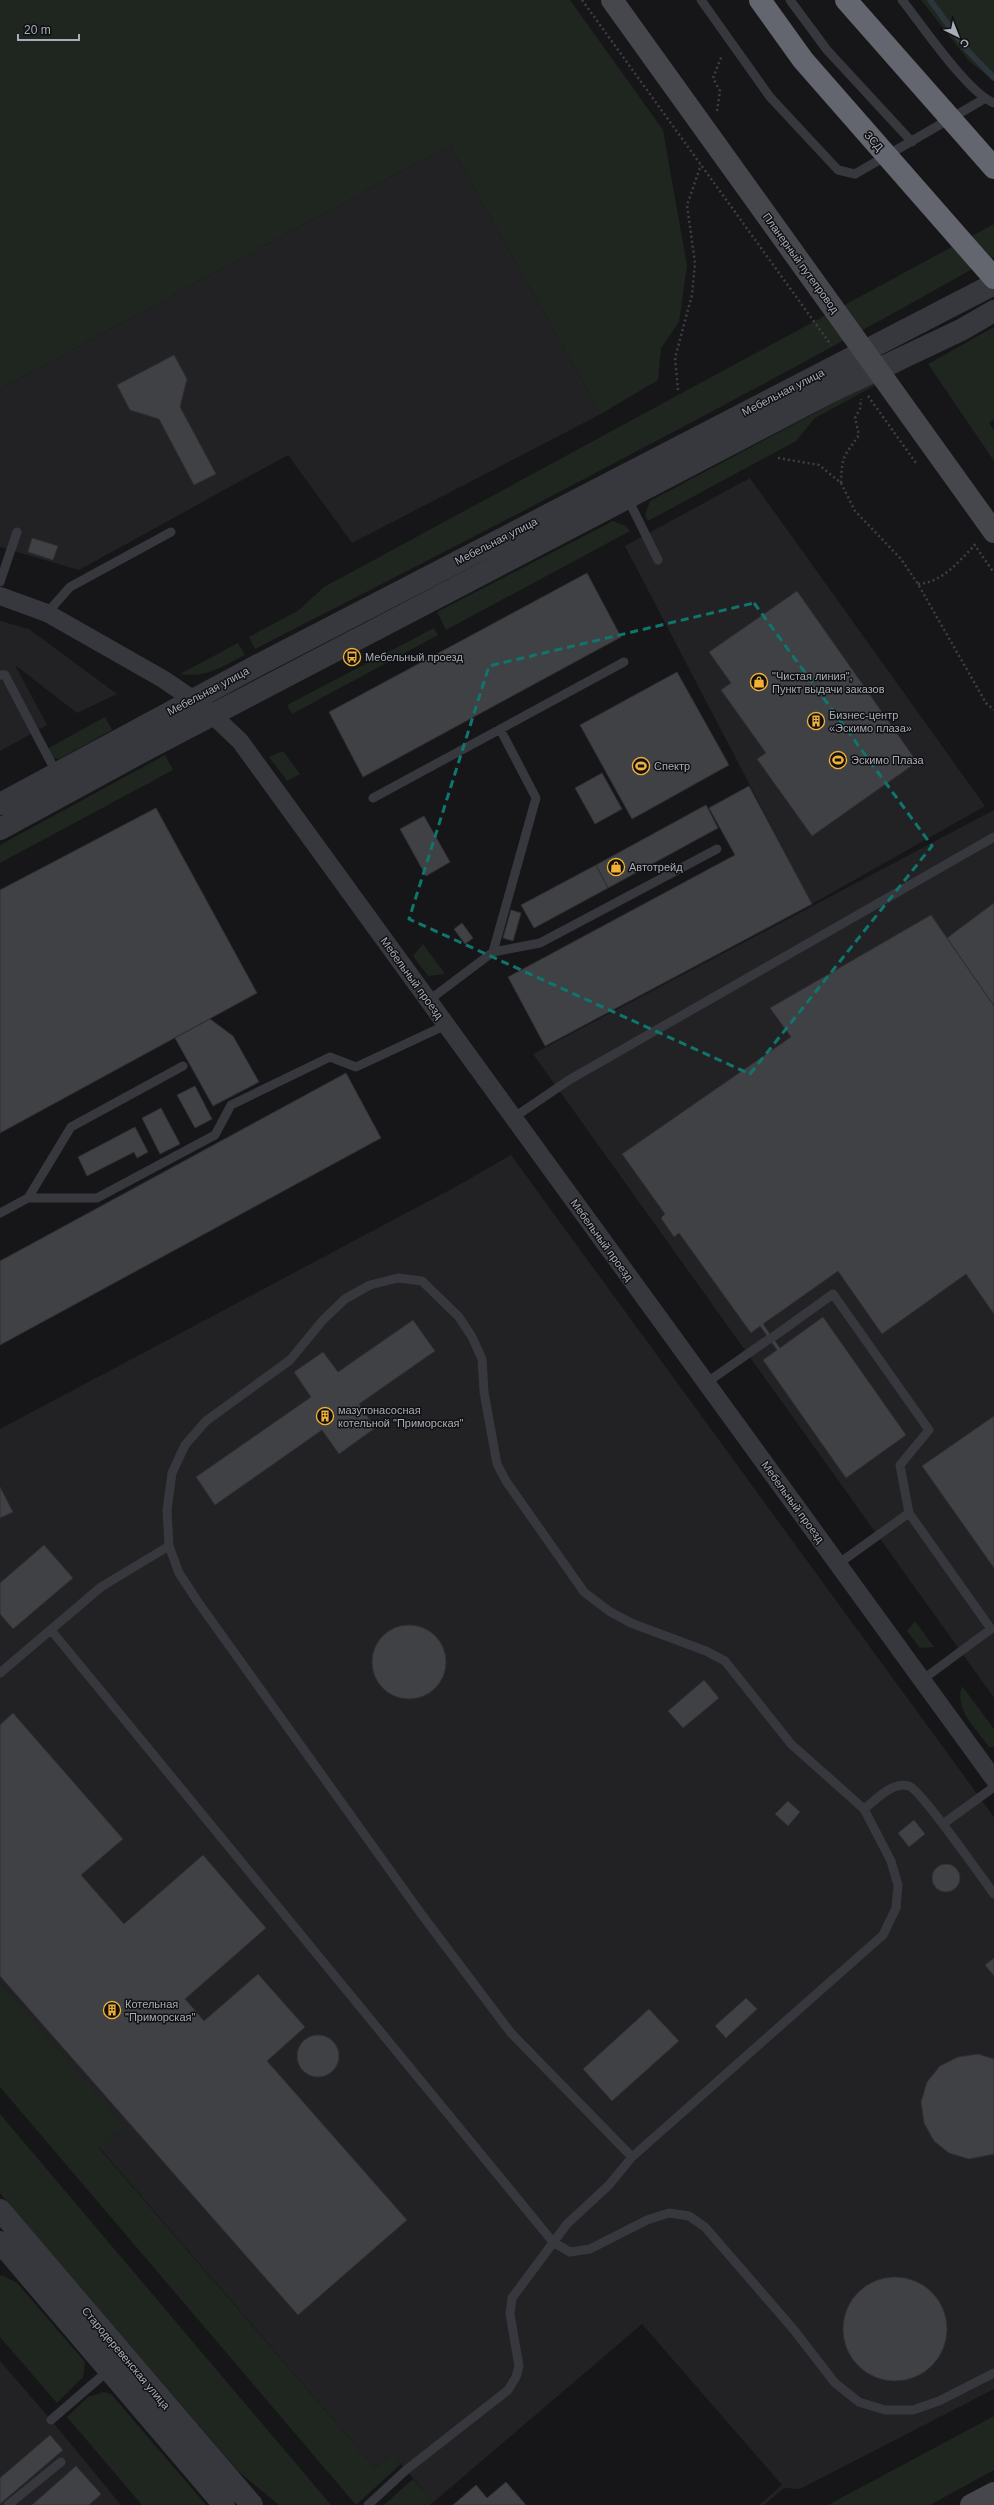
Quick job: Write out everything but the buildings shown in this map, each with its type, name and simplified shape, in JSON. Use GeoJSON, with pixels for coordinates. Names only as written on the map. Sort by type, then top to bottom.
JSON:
{"type":"FeatureCollection","features":[{"type":"Feature","properties":{"kind":"highway","name":"ЗСД"},"geometry":{"type":"LineString","coordinates":[[760,0],[803,60],[994,278]]}},
{"type":"Feature","properties":{"kind":"highway"},"geometry":{"type":"LineString","coordinates":[[846,0],[994,168]]}},
{"type":"Feature","properties":{"kind":"main road","name":"Планерный путепровод"},"geometry":{"type":"LineString","coordinates":[[612,0],[992,529]]}},
{"type":"Feature","properties":{"kind":"main road"},"geometry":{"type":"LineString","coordinates":[[972,2505],[994,2493]]}},
{"type":"Feature","properties":{"kind":"street","name":"Мебельная улица"},"geometry":{"type":"LineString","coordinates":[[0,828],[62,783],[203,708],[616,479],[994,284]]}},
{"type":"Feature","properties":{"kind":"street","name":"Мебельная улица"},"geometry":{"type":"LineString","coordinates":[[203,708],[627,498],[832,391],[961,330],[994,311]]}},
{"type":"Feature","properties":{"kind":"street","name":"Мебельный проезд"},"geometry":{"type":"LineString","coordinates":[[0,596],[47,613],[163,679],[203,708],[240,740],[922,1680],[992,1771]]}},
{"type":"Feature","properties":{"kind":"street","name":"Мебельная улица"},"geometry":{"type":"LineString","coordinates":[[0,804],[62,783]]}},
{"type":"Feature","properties":{"kind":"street","name":"Стародеревенская улица"},"geometry":{"type":"LineString","coordinates":[[0,2210],[11,2248],[117,2363],[252,2505]]}},
{"type":"Feature","properties":{"kind":"street","name":"Стародеревенская улица"},"geometry":{"type":"LineString","coordinates":[[117,2363],[224,2505]]}},
{"type":"Feature","properties":{"kind":"lane"},"geometry":{"type":"LineString","coordinates":[[701,0],[770,97],[838,170],[855,174],[984,99]]}},
{"type":"Feature","properties":{"kind":"lane"},"geometry":{"type":"LineString","coordinates":[[790,0],[826,50],[912,142]]}},
{"type":"Feature","properties":{"kind":"lane"},"geometry":{"type":"LineString","coordinates":[[902,0],[969,84],[984,99],[994,103]]}},
{"type":"Feature","properties":{"kind":"lane"},"geometry":{"type":"LineString","coordinates":[[616,479],[658,560]]}},
{"type":"Feature","properties":{"kind":"lane"},"geometry":{"type":"LineString","coordinates":[[0,582],[17,532]]}},
{"type":"Feature","properties":{"kind":"lane"},"geometry":{"type":"LineString","coordinates":[[47,613],[70,588],[171,532]]}},
{"type":"Feature","properties":{"kind":"lane"},"geometry":{"type":"LineString","coordinates":[[373,798],[624,662]]}},
{"type":"Feature","properties":{"kind":"lane"},"geometry":{"type":"LineString","coordinates":[[0,675],[5,675],[62,783]]}},
{"type":"Feature","properties":{"kind":"lane"},"geometry":{"type":"LineString","coordinates":[[493,952],[536,798],[500,729]]}},
{"type":"Feature","properties":{"kind":"lane"},"geometry":{"type":"LineString","coordinates":[[513,1118],[569,1080],[994,837]]}},
{"type":"Feature","properties":{"kind":"lane"},"geometry":{"type":"LineString","coordinates":[[428,1001],[493,952],[540,943],[717,848]]}},
{"type":"Feature","properties":{"kind":"lane"},"geometry":{"type":"LineString","coordinates":[[0,1213],[28,1198],[97,1198],[215,1135],[231,1105],[330,1057],[356,1067],[446,1025]]}},
{"type":"Feature","properties":{"kind":"lane"},"geometry":{"type":"LineString","coordinates":[[28,1198],[71,1126],[183,1066]]}},
{"type":"Feature","properties":{"kind":"lane"},"geometry":{"type":"LineString","coordinates":[[368,2505],[406,2470],[508,2390],[516,2378],[519,2366],[510,2314],[512,2298],[553,2242],[567,2224],[609,2185],[632,2157],[883,1934],[896,1908],[898,1885],[891,1861],[864,1809],[791,1744],[725,1661],[706,1651],[631,1623],[609,1611],[584,1592],[506,1481],[497,1464],[484,1392],[482,1360],[472,1337],[459,1317],[422,1281],[398,1278],[370,1285],[345,1299],[323,1320],[290,1360],[206,1421],[185,1445],[172,1473],[166,1510],[169,1546],[179,1573],[198,1602],[422,1915],[511,2034],[632,2157]]}},
{"type":"Feature","properties":{"kind":"lane"},"geometry":{"type":"LineString","coordinates":[[706,1383],[833,1294],[928,1430],[900,1465],[909,1513],[992,1629],[922,1680]]}},
{"type":"Feature","properties":{"kind":"lane"},"geometry":{"type":"LineString","coordinates":[[838,1564],[909,1513]]}},
{"type":"Feature","properties":{"kind":"lane"},"geometry":{"type":"LineString","coordinates":[[0,1673],[101,1587],[169,1546]]}},
{"type":"Feature","properties":{"kind":"lane"},"geometry":{"type":"LineString","coordinates":[[51,1630],[553,2242],[570,2252],[590,2249],[647,2220],[669,2214],[689,2216],[710,2232],[794,2330],[835,2383],[859,2402],[885,2410],[913,2410],[939,2401],[994,2372]]}},
{"type":"Feature","properties":{"kind":"lane"},"geometry":{"type":"LineString","coordinates":[[864,1809],[887,1790],[898,1786],[909,1786],[917,1792],[943,1824],[994,1894]]}},
{"type":"Feature","properties":{"kind":"lane"},"geometry":{"type":"LineString","coordinates":[[943,1824],[994,1787]]}},
{"type":"Feature","properties":{"kind":"lane"},"geometry":{"type":"LineString","coordinates":[[51,2420],[117,2363]]}},
{"type":"Feature","properties":{"kind":"lane"},"geometry":{"type":"LineString","coordinates":[[8,2505],[61,2462]]}},
{"type":"Feature","properties":{"kind":"path"},"geometry":{"type":"LineString","coordinates":[[582,0],[834,350]]}},
{"type":"Feature","properties":{"kind":"path"},"geometry":{"type":"LineString","coordinates":[[717,112],[720,91],[713,78],[725,44],[723,31]]}},
{"type":"Feature","properties":{"kind":"path"},"geometry":{"type":"LineString","coordinates":[[678,390],[675,358],[692,295],[695,263],[687,205],[704,156]]}},
{"type":"Feature","properties":{"kind":"path"},"geometry":{"type":"LineString","coordinates":[[867,395],[918,466]]}},
{"type":"Feature","properties":{"kind":"path"},"geometry":{"type":"LineString","coordinates":[[841,483],[842,462],[846,450],[859,435],[855,418],[862,404],[861,399]]}},
{"type":"Feature","properties":{"kind":"path"},"geometry":{"type":"LineString","coordinates":[[778,458],[819,465],[841,483],[855,512],[901,559],[918,584],[986,703],[994,710]]}},
{"type":"Feature","properties":{"kind":"path"},"geometry":{"type":"LineString","coordinates":[[973,542],[994,574]]}},
{"type":"Feature","properties":{"kind":"path"},"geometry":{"type":"LineString","coordinates":[[918,584],[931,583],[942,577],[975,546]]}},
{"type":"Feature","properties":{"kind":"highlighted area"},"geometry":{"type":"Polygon","coordinates":[[[754,603],[932,846],[750,1074],[409,919],[489,666],[754,603]]]}},
{"type":"Feature","properties":{"kind":"shaded area"},"geometry":{"type":"Polygon","coordinates":[[[0,0],[570,0],[663,130],[687,266],[679,322],[661,348],[658,380],[601,414],[450,145],[0,389],[0,0]]]}},
{"type":"Feature","properties":{"kind":"shaded area"},"geometry":{"type":"Polygon","coordinates":[[[921,0],[994,0],[994,81],[969,61],[921,0]]]}},
{"type":"Feature","properties":{"kind":"shaded area"},"geometry":{"type":"Polygon","coordinates":[[[450,145],[601,414],[352,543],[288,455],[79,570],[0,547],[0,389],[450,145]]]}},
{"type":"Feature","properties":{"kind":"shaded area"},"geometry":{"type":"Polygon","coordinates":[[[994,224],[994,257],[903,308],[627,457],[255,649],[249,637],[299,610],[324,587],[994,224]]]}},
{"type":"Feature","properties":{"kind":"shaded area"},"geometry":{"type":"Polygon","coordinates":[[[994,313],[994,321],[815,418],[796,441],[648,521],[645,515],[650,501],[813,414],[994,313]]]}},
{"type":"Feature","properties":{"kind":"shaded area"},"geometry":{"type":"Polygon","coordinates":[[[994,327],[994,419],[989,423],[994,430],[994,461],[928,364],[994,327]]]}},
{"type":"Feature","properties":{"kind":"shaded area"},"geometry":{"type":"Polygon","coordinates":[[[750,478],[985,806],[812,904],[625,546],[750,478]]]}},
{"type":"Feature","properties":{"kind":"shaded area"},"geometry":{"type":"Polygon","coordinates":[[[613,521],[626,526],[630,531],[446,630],[437,612],[613,521]]]}},
{"type":"Feature","properties":{"kind":"shaded area"},"geometry":{"type":"Polygon","coordinates":[[[0,621],[29,629],[117,694],[77,713],[15,665],[47,725],[0,751],[0,621]]]}},
{"type":"Feature","properties":{"kind":"shaded area"},"geometry":{"type":"Polygon","coordinates":[[[434,628],[438,635],[292,714],[287,705],[434,628]]]}},
{"type":"Feature","properties":{"kind":"shaded area"},"geometry":{"type":"Polygon","coordinates":[[[238,643],[245,655],[206,673],[198,675],[180,674],[238,643]]]}},
{"type":"Feature","properties":{"kind":"shaded area"},"geometry":{"type":"Polygon","coordinates":[[[105,717],[112,730],[59,759],[49,757],[45,750],[105,717]]]}},
{"type":"Feature","properties":{"kind":"shaded area"},"geometry":{"type":"Polygon","coordinates":[[[283,751],[300,774],[287,781],[269,757],[283,751]]]}},
{"type":"Feature","properties":{"kind":"shaded area"},"geometry":{"type":"Polygon","coordinates":[[[165,755],[173,770],[0,863],[0,845],[165,755]]]}},
{"type":"Feature","properties":{"kind":"shaded area"},"geometry":{"type":"Polygon","coordinates":[[[994,810],[994,1698],[533,1054],[994,810]]]}},
{"type":"Feature","properties":{"kind":"shaded area"},"geometry":{"type":"Polygon","coordinates":[[[423,944],[445,974],[428,976],[413,956],[423,944]]]}},
{"type":"Feature","properties":{"kind":"shaded area"},"geometry":{"type":"Polygon","coordinates":[[[511,1155],[994,1817],[994,2389],[800,2489],[784,2488],[764,2505],[759,2505],[782,2485],[642,2324],[430,2505],[424,2505],[431,2499],[392,2454],[375,2468],[99,2147],[123,2126],[0,1982],[0,1429],[457,1186],[511,1155]]]}},
{"type":"Feature","properties":{"kind":"shaded area"},"geometry":{"type":"Polygon","coordinates":[[[915,1621],[934,1647],[920,1648],[907,1631],[915,1621]]]}},
{"type":"Feature","properties":{"kind":"shaded area"},"geometry":{"type":"Polygon","coordinates":[[[962,1686],[994,1729],[994,1747],[989,1747],[964,1711],[960,1695],[962,1686]]]}},
{"type":"Feature","properties":{"kind":"shaded area"},"geometry":{"type":"Polygon","coordinates":[[[0,1982],[124,2126],[99,2148],[375,2468],[392,2454],[401,2464],[356,2505],[0,2087],[0,1982]]]}},
{"type":"Feature","properties":{"kind":"shaded area"},"geometry":{"type":"Polygon","coordinates":[[[0,2114],[331,2505],[279,2505],[238,2471],[8,2203],[0,2193],[0,2114]]]}},
{"type":"Feature","properties":{"kind":"shaded area"},"geometry":{"type":"Polygon","coordinates":[[[2,2275],[17,2283],[85,2362],[83,2377],[57,2403],[0,2337],[0,2276],[2,2275]]]}},
{"type":"Feature","properties":{"kind":"shaded area"},"geometry":{"type":"Polygon","coordinates":[[[0,2361],[51,2420],[121,2505],[0,2505],[0,2361]]]}},
{"type":"Feature","properties":{"kind":"shaded area"},"geometry":{"type":"Polygon","coordinates":[[[104,2392],[111,2394],[206,2505],[142,2505],[67,2417],[88,2397],[104,2392]]]}},
{"type":"Feature","properties":{"kind":"shaded area"},"geometry":{"type":"Polygon","coordinates":[[[994,2416],[994,2470],[930,2505],[828,2505],[994,2416]]]}},
{"type":"Feature","properties":{"kind":"shaded area"},"geometry":{"type":"Polygon","coordinates":[[[413,2479],[431,2499],[424,2505],[384,2505],[413,2479]]]}},
{"type":"Feature","properties":{"kind":"waterway"},"geometry":{"type":"LineString","coordinates":[[930,0],[967,50],[994,78]]}},
{"type":"Feature","properties":{"kind":"place","name":"Мебельный проезд"},"geometry":{"type":"Point","coordinates":[352,657]}},
{"type":"Feature","properties":{"kind":"place","name":"\"Чистая линия\", Пункт выдачи заказов"},"geometry":{"type":"Point","coordinates":[759,682]}},
{"type":"Feature","properties":{"kind":"place","name":"Бизнес-центр «Эскимо плаза»"},"geometry":{"type":"Point","coordinates":[816,721]}},
{"type":"Feature","properties":{"kind":"place","name":"Эскимо Плаза"},"geometry":{"type":"Point","coordinates":[838,760]}},
{"type":"Feature","properties":{"kind":"place","name":"Спектр"},"geometry":{"type":"Point","coordinates":[641,766]}},
{"type":"Feature","properties":{"kind":"place","name":"Автотрейд"},"geometry":{"type":"Point","coordinates":[616,867]}},
{"type":"Feature","properties":{"kind":"place","name":"мазутонасосная котельной \"Приморская\""},"geometry":{"type":"Point","coordinates":[325,1416]}},
{"type":"Feature","properties":{"kind":"place","name":"Котельная \"Приморская\""},"geometry":{"type":"Point","coordinates":[112,2010]}}]}
